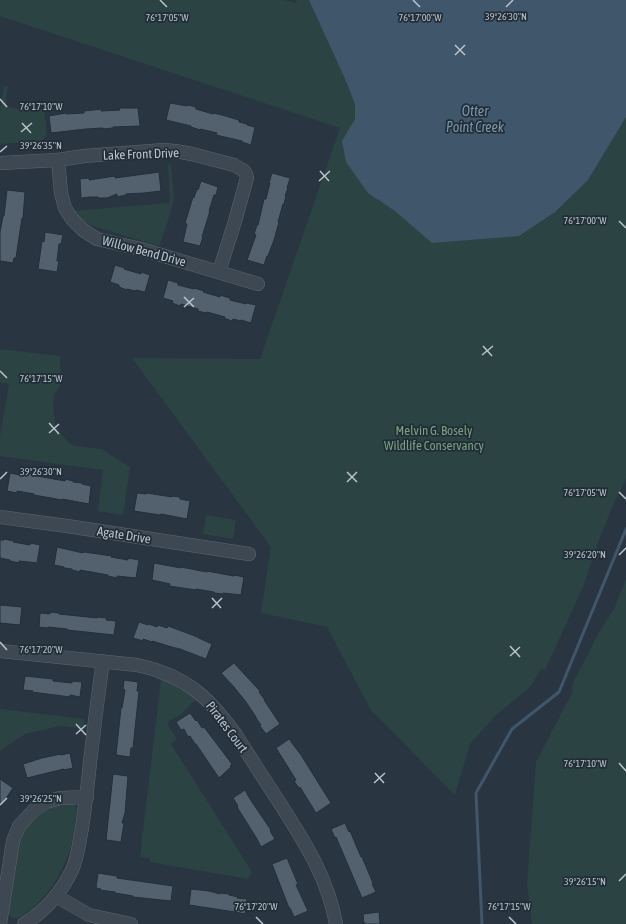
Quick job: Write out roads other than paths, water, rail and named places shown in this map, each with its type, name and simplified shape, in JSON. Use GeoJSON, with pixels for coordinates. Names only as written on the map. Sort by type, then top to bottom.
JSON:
{"type":"FeatureCollection","features":[{"type":"Feature","properties":{"kind":"street","name":"Lake Front Drive"},"geometry":{"type":"LineString","coordinates":[[0,163],[58,160],[84,156],[164,150],[192,154],[234,165],[243,170],[247,178],[219,272]]}},
{"type":"Feature","properties":{"kind":"street","name":"Willow Bend Drive"},"geometry":{"type":"LineString","coordinates":[[58,160],[61,193],[65,208],[72,220],[82,230],[97,239],[141,249],[258,284]]}},
{"type":"Feature","properties":{"kind":"street","name":"Agate Drive"},"geometry":{"type":"LineString","coordinates":[[0,517],[249,554]]}},
{"type":"Feature","properties":{"kind":"street","name":"Pirates Court"},"geometry":{"type":"LineString","coordinates":[[0,650],[137,665],[158,670],[191,686],[210,702],[236,735],[305,845],[317,865],[325,884],[334,912],[336,924]]}},
{"type":"Feature","properties":{"kind":"street"},"geometry":{"type":"LineString","coordinates":[[24,924],[44,909],[63,887],[72,869],[76,856],[87,797],[95,716],[103,662]]}},
{"type":"Feature","properties":{"kind":"street"},"geometry":{"type":"LineString","coordinates":[[0,924],[13,841],[19,826],[34,810],[46,802],[60,798],[87,797]]}},
{"type":"Feature","properties":{"kind":"street"},"geometry":{"type":"LineString","coordinates":[[56,896],[89,915],[131,924]]}},
{"type":"Feature","properties":{"kind":"water","name":"Otter Point Creek"},"geometry":{"type":"Polygon","coordinates":[[[309,0],[626,0],[626,117],[588,180],[555,212],[519,236],[432,243],[395,211],[368,193],[346,162],[342,141],[355,119],[355,104],[309,0]]]}},
{"type":"Feature","properties":{"kind":"waterway"},"geometry":{"type":"LineString","coordinates":[[482,924],[476,793],[512,729],[559,692],[626,529]]}},
{"type":"Feature","properties":{"kind":"park label","name":"Melvin G. Bosely Wildlife Conservancy"},"geometry":{"type":"Point","coordinates":[434,438]}}]}
